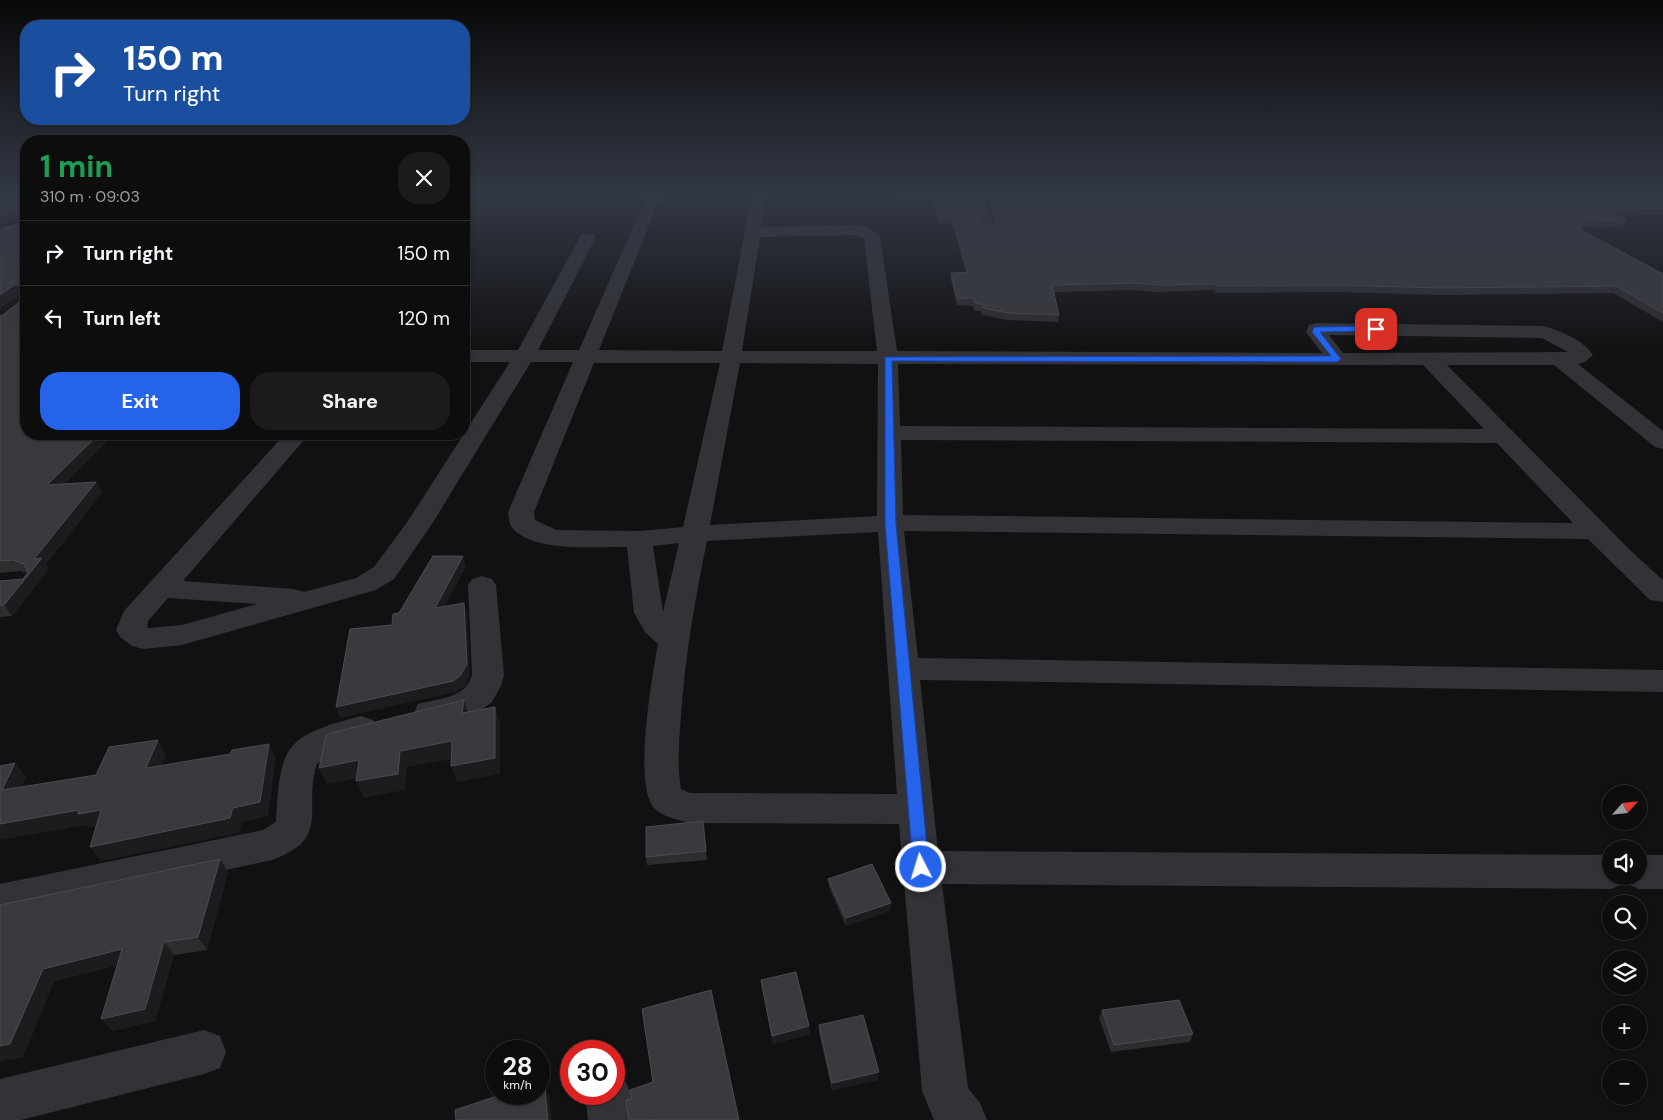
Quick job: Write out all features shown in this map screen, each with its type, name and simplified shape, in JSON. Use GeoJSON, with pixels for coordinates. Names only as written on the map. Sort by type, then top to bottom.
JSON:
{"type":"FeatureCollection","features":[{"type":"Feature","properties":{"kind":"street"},"geometry":{"type":"LineString","coordinates":[[292,440],[134,618],[131,630],[143,639],[182,635],[366,584],[384,573],[419,524],[524,357],[583,247]]}},
{"type":"Feature","properties":{"kind":"street"},"geometry":{"type":"LineString","coordinates":[[632,247],[521,512],[523,524],[536,532],[555,538],[639,539],[695,534],[890,524],[1596,531]]}},
{"type":"Feature","properties":{"kind":"street"},"geometry":{"type":"LineString","coordinates":[[750,247],[731,359],[673,642],[661,768],[662,790],[666,797],[675,804],[690,808],[916,809]]}},
{"type":"Feature","properties":{"kind":"street"},"geometry":{"type":"LineString","coordinates":[[873,247],[888,359],[890,524],[921,867],[945,1091],[952,1106],[963,1120]]}},
{"type":"Feature","properties":{"kind":"street"},"geometry":{"type":"LineString","coordinates":[[470,356],[731,359],[1337,359],[1429,359],[1559,359],[1578,358],[1583,355],[1570,343],[1556,335],[1543,332],[1316,329],[1316,332],[1337,359]]}},
{"type":"Feature","properties":{"kind":"street"},"geometry":{"type":"LineString","coordinates":[[1429,359],[1596,531],[1662,594]]}},
{"type":"Feature","properties":{"kind":"street"},"geometry":{"type":"LineString","coordinates":[[1559,359],[1663,442]]}},
{"type":"Feature","properties":{"kind":"street"},"geometry":{"type":"LineString","coordinates":[[889,433],[1504,436]]}},
{"type":"Feature","properties":{"kind":"street"},"geometry":{"type":"LineString","coordinates":[[639,539],[649,613],[656,625],[673,642]]}},
{"type":"Feature","properties":{"kind":"street"},"geometry":{"type":"LineString","coordinates":[[0,901],[272,844],[289,833],[294,826],[297,768],[301,757],[315,743],[329,736],[466,704],[478,698],[486,687],[488,675],[482,585]]}},
{"type":"Feature","properties":{"kind":"street"},"geometry":{"type":"LineString","coordinates":[[161,588],[312,600]]}},
{"type":"Feature","properties":{"kind":"street"},"geometry":{"type":"LineString","coordinates":[[902,669],[1663,681]]}},
{"type":"Feature","properties":{"kind":"street"},"geometry":{"type":"LineString","coordinates":[[921,867],[1602,872]]}},
{"type":"Feature","properties":{"kind":"street"},"geometry":{"type":"LineString","coordinates":[[1647,872],[1663,872]]}},
{"type":"Feature","properties":{"kind":"street"},"geometry":{"type":"LineString","coordinates":[[0,1102],[204,1052]]}},
{"type":"Feature","properties":{"kind":"street"},"geometry":{"type":"LineString","coordinates":[[610,1105],[612,1120]]}},
{"type":"Feature","properties":{"kind":"building"},"geometry":{"type":"Polygon","coordinates":[[[0,247],[20,247],[20,284],[14,285],[0,295],[0,247]]]}},
{"type":"Feature","properties":{"kind":"building"},"geometry":{"type":"Polygon","coordinates":[[[961,247],[1614,247],[1663,274],[1663,313],[1616,286],[1441,288],[1339,285],[1217,286],[1215,284],[1158,285],[1136,283],[1052,285],[1059,315],[1008,313],[983,308],[981,304],[975,303],[973,298],[957,298],[951,273],[968,272],[961,247]]]}},
{"type":"Feature","properties":{"kind":"building"},"geometry":{"type":"Polygon","coordinates":[[[20,302],[20,440],[93,440],[47,485],[96,482],[34,559],[42,558],[4,605],[0,605],[0,581],[23,579],[28,572],[24,564],[13,560],[0,561],[0,316],[20,302]]]}},
{"type":"Feature","properties":{"kind":"building"},"geometry":{"type":"Polygon","coordinates":[[[433,556],[463,556],[435,608],[464,603],[467,664],[460,676],[453,681],[336,707],[350,629],[392,625],[393,614],[399,613],[433,556]]]}},
{"type":"Feature","properties":{"kind":"building"},"geometry":{"type":"Polygon","coordinates":[[[464,700],[462,713],[495,707],[495,758],[451,766],[452,741],[400,751],[398,774],[356,781],[359,760],[319,768],[326,736],[331,733],[464,700]]]}},
{"type":"Feature","properties":{"kind":"building"},"geometry":{"type":"Polygon","coordinates":[[[158,740],[146,768],[230,754],[232,750],[269,744],[260,802],[233,808],[230,818],[90,847],[101,810],[78,814],[79,810],[0,824],[0,766],[15,763],[2,790],[96,775],[109,747],[158,740]]]}},
{"type":"Feature","properties":{"kind":"building"},"geometry":{"type":"Polygon","coordinates":[[[703,821],[706,851],[646,857],[646,827],[703,821]]]}},
{"type":"Feature","properties":{"kind":"building"},"geometry":{"type":"Polygon","coordinates":[[[220,859],[198,937],[164,942],[145,1009],[101,1019],[122,949],[43,969],[10,1044],[0,1046],[0,905],[220,859]]]}},
{"type":"Feature","properties":{"kind":"building"},"geometry":{"type":"Polygon","coordinates":[[[872,864],[891,903],[846,918],[828,879],[872,864]]]}},
{"type":"Feature","properties":{"kind":"building"},"geometry":{"type":"Polygon","coordinates":[[[796,972],[809,1026],[772,1036],[761,980],[796,972]]]}},
{"type":"Feature","properties":{"kind":"building"},"geometry":{"type":"Polygon","coordinates":[[[711,990],[739,1120],[629,1120],[626,1100],[632,1099],[630,1090],[653,1082],[642,1009],[711,990]]]}},
{"type":"Feature","properties":{"kind":"building"},"geometry":{"type":"Polygon","coordinates":[[[1179,1000],[1193,1034],[1114,1045],[1102,1010],[1179,1000]]]}},
{"type":"Feature","properties":{"kind":"building"},"geometry":{"type":"Polygon","coordinates":[[[863,1015],[879,1072],[832,1083],[819,1025],[863,1015]]]}},
{"type":"Feature","properties":{"kind":"building"},"geometry":{"type":"Polygon","coordinates":[[[485,1100],[485,1105],[546,1105],[548,1120],[456,1120],[455,1110],[485,1100]]]}},
{"type":"Feature","properties":{"kind":"route"},"geometry":{"type":"LineString","coordinates":[[921,867],[890,524],[888,359],[1337,359],[1316,332],[1316,329],[1376,329]]}}]}
